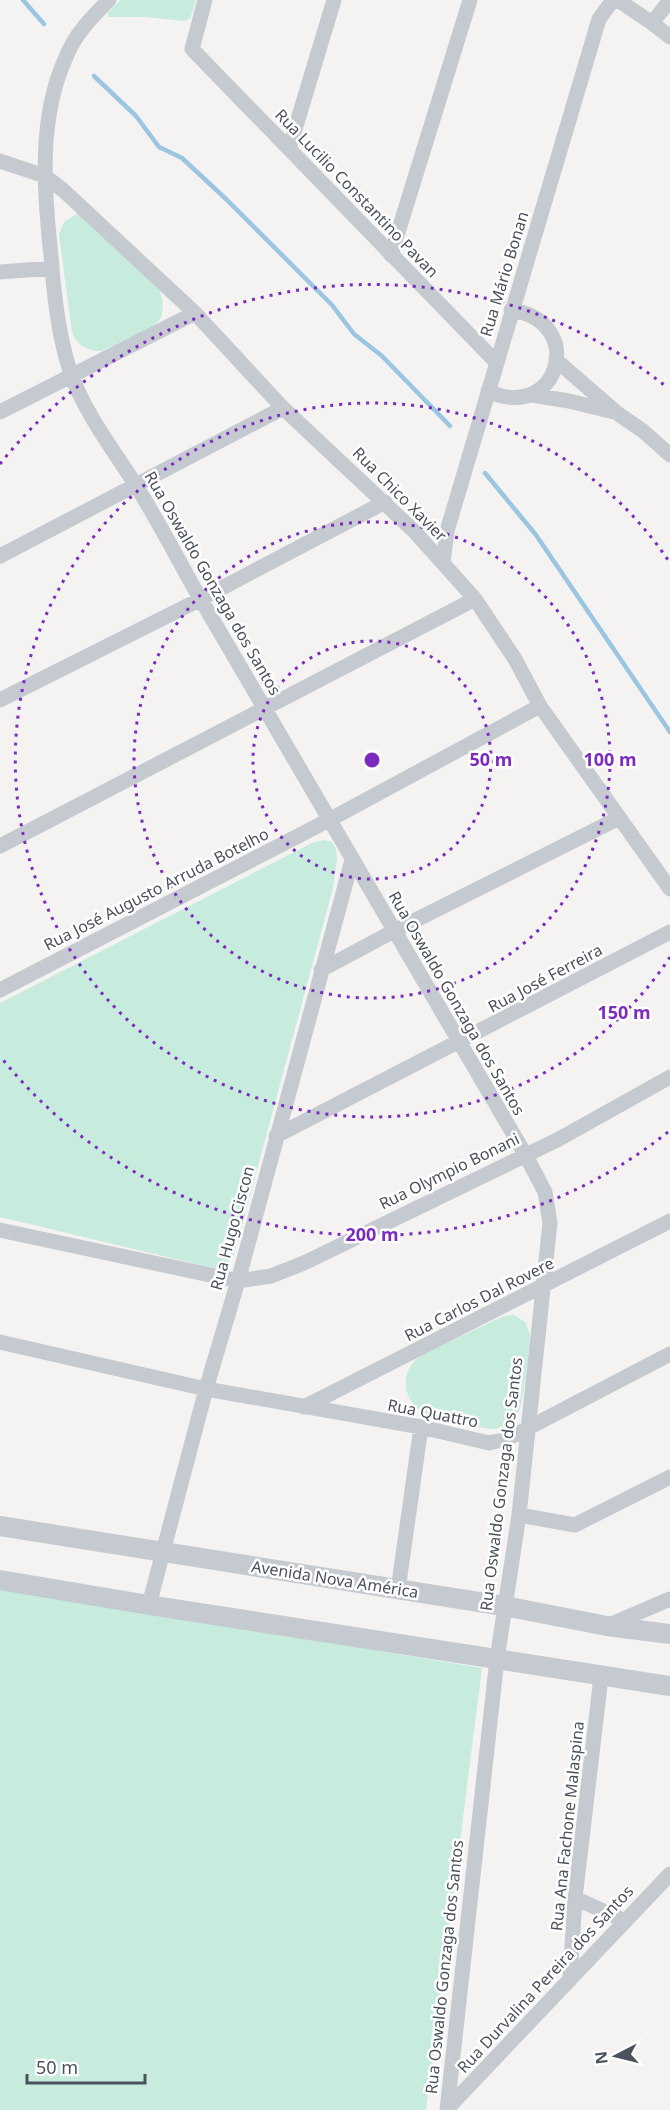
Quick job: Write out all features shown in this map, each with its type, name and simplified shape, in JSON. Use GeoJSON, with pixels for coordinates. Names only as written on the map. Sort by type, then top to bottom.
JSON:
{"type":"FeatureCollection","features":[{"type":"Feature","properties":{"kind":"street","name":"Rua Oswaldo Gonzaga dos Santos"},"geometry":{"type":"LineString","coordinates":[[109,0],[78,33],[64,60],[47,135],[45,176],[52,268],[57,313],[72,375],[96,423],[136,484],[352,860],[525,1154],[545,1192],[550,1223],[519,1515],[497,1659],[447,2110]]}},
{"type":"Feature","properties":{"kind":"street","name":"Rua Lucilio Constantino Pavan"},"geometry":{"type":"LineString","coordinates":[[205,0],[192,49],[496,362]]}},
{"type":"Feature","properties":{"kind":"street"},"geometry":{"type":"LineString","coordinates":[[289,149],[334,0]]}},
{"type":"Feature","properties":{"kind":"street"},"geometry":{"type":"LineString","coordinates":[[391,255],[470,0]]}},
{"type":"Feature","properties":{"kind":"street","name":"Rua Mário Bonan"},"geometry":{"type":"LineString","coordinates":[[443,563],[447,531],[511,310],[599,19],[613,0]]}},
{"type":"Feature","properties":{"kind":"street"},"geometry":{"type":"LineString","coordinates":[[618,0],[670,37]]}},
{"type":"Feature","properties":{"kind":"street"},"geometry":{"type":"LineString","coordinates":[[652,23],[670,0]]}},
{"type":"Feature","properties":{"kind":"street","name":"Rua Chico Xavier"},"geometry":{"type":"LineString","coordinates":[[0,160],[45,176],[73,199],[195,313],[284,408],[414,531],[475,599],[515,659],[540,706],[670,889]]}},
{"type":"Feature","properties":{"kind":"street"},"geometry":{"type":"LineString","coordinates":[[0,272],[52,268]]}},
{"type":"Feature","properties":{"kind":"street"},"geometry":{"type":"LineString","coordinates":[[488,392],[501,398],[516,399],[531,395],[548,381],[556,360],[555,345],[549,331],[539,320],[526,313],[511,310]]}},
{"type":"Feature","properties":{"kind":"street"},"geometry":{"type":"LineString","coordinates":[[0,412],[195,313]]}},
{"type":"Feature","properties":{"kind":"street"},"geometry":{"type":"LineString","coordinates":[[556,360],[670,455]]}},
{"type":"Feature","properties":{"kind":"street"},"geometry":{"type":"LineString","coordinates":[[531,395],[617,412]]}},
{"type":"Feature","properties":{"kind":"street"},"geometry":{"type":"LineString","coordinates":[[0,556],[284,408]]}},
{"type":"Feature","properties":{"kind":"street"},"geometry":{"type":"LineString","coordinates":[[0,699],[201,599],[385,502]]}},
{"type":"Feature","properties":{"kind":"street"},"geometry":{"type":"LineString","coordinates":[[0,846],[475,599]]}},
{"type":"Feature","properties":{"kind":"street","name":"Rua José Augusto Arruda Botelho"},"geometry":{"type":"LineString","coordinates":[[0,990],[329,820],[540,706]]}},
{"type":"Feature","properties":{"kind":"street"},"geometry":{"type":"LineString","coordinates":[[321,970],[619,818]]}},
{"type":"Feature","properties":{"kind":"street","name":"Rua Hugo Ciscon"},"geometry":{"type":"LineString","coordinates":[[148,1605],[352,860]]}},
{"type":"Feature","properties":{"kind":"street","name":"Rua José Ferreira"},"geometry":{"type":"LineString","coordinates":[[276,1136],[670,932]]}},
{"type":"Feature","properties":{"kind":"street","name":"Rua Olympio Bonani"},"geometry":{"type":"LineString","coordinates":[[238,1281],[272,1275],[304,1263],[558,1139],[670,1077]]}},
{"type":"Feature","properties":{"kind":"street","name":"Rua Carlos Dal Rovere"},"geometry":{"type":"LineString","coordinates":[[303,1407],[670,1221]]}},
{"type":"Feature","properties":{"kind":"street"},"geometry":{"type":"LineString","coordinates":[[0,1230],[238,1281]]}},
{"type":"Feature","properties":{"kind":"street","name":"Rua Quattro"},"geometry":{"type":"LineString","coordinates":[[0,1342],[206,1389],[421,1427],[489,1443],[507,1439],[670,1354]]}},
{"type":"Feature","properties":{"kind":"street"},"geometry":{"type":"LineString","coordinates":[[398,1590],[421,1427]]}},
{"type":"Feature","properties":{"kind":"street"},"geometry":{"type":"LineString","coordinates":[[519,1515],[575,1525],[670,1477]]}},
{"type":"Feature","properties":{"kind":"street","name":"Avenida Nova América"},"geometry":{"type":"LineString","coordinates":[[0,1526],[504,1606],[608,1626],[670,1634]]}},
{"type":"Feature","properties":{"kind":"street"},"geometry":{"type":"LineString","coordinates":[[0,1580],[601,1677],[670,1686]]}},
{"type":"Feature","properties":{"kind":"street"},"geometry":{"type":"LineString","coordinates":[[608,1626],[670,1599]]}},
{"type":"Feature","properties":{"kind":"street","name":"Rua Ana Fachone Malaspina"},"geometry":{"type":"LineString","coordinates":[[570,1980],[575,1898],[601,1677]]}},
{"type":"Feature","properties":{"kind":"street","name":"Rua Durvalina Pereira dos Santos"},"geometry":{"type":"LineString","coordinates":[[447,2110],[670,1874]]}},
{"type":"Feature","properties":{"kind":"street"},"geometry":{"type":"LineString","coordinates":[[575,1898],[625,1922]]}},
{"type":"Feature","properties":{"kind":"green space"},"geometry":{"type":"Polygon","coordinates":[[[120,0],[196,0],[190,19],[185,21],[145,17],[108,17],[108,13],[120,0]]]}},
{"type":"Feature","properties":{"kind":"green space"},"geometry":{"type":"Polygon","coordinates":[[[77,214],[83,216],[159,289],[162,297],[163,306],[158,322],[141,333],[102,351],[83,347],[72,332],[59,235],[64,222],[77,214]]]}},
{"type":"Feature","properties":{"kind":"green space"},"geometry":{"type":"Polygon","coordinates":[[[325,840],[332,842],[336,849],[333,888],[234,1255],[227,1264],[213,1268],[0,1217],[0,1003],[314,842],[325,840]]]}},
{"type":"Feature","properties":{"kind":"green space"},"geometry":{"type":"Polygon","coordinates":[[[514,1315],[525,1322],[530,1334],[520,1408],[510,1424],[490,1429],[451,1422],[425,1413],[415,1406],[409,1397],[406,1379],[409,1369],[417,1359],[425,1353],[504,1316],[514,1315]]]}},
{"type":"Feature","properties":{"kind":"green space"},"geometry":{"type":"Polygon","coordinates":[[[0,1588],[482,1668],[426,2110],[0,2110],[0,1588]]]}},
{"type":"Feature","properties":{"kind":"waterway"},"geometry":{"type":"LineString","coordinates":[[23,0],[44,24]]}},
{"type":"Feature","properties":{"kind":"waterway"},"geometry":{"type":"LineString","coordinates":[[94,76],[136,116],[159,147],[182,158],[227,200],[332,305],[354,334],[382,356],[450,426]]}},
{"type":"Feature","properties":{"kind":"waterway"},"geometry":{"type":"LineString","coordinates":[[485,473],[536,535],[670,732]]}}]}
